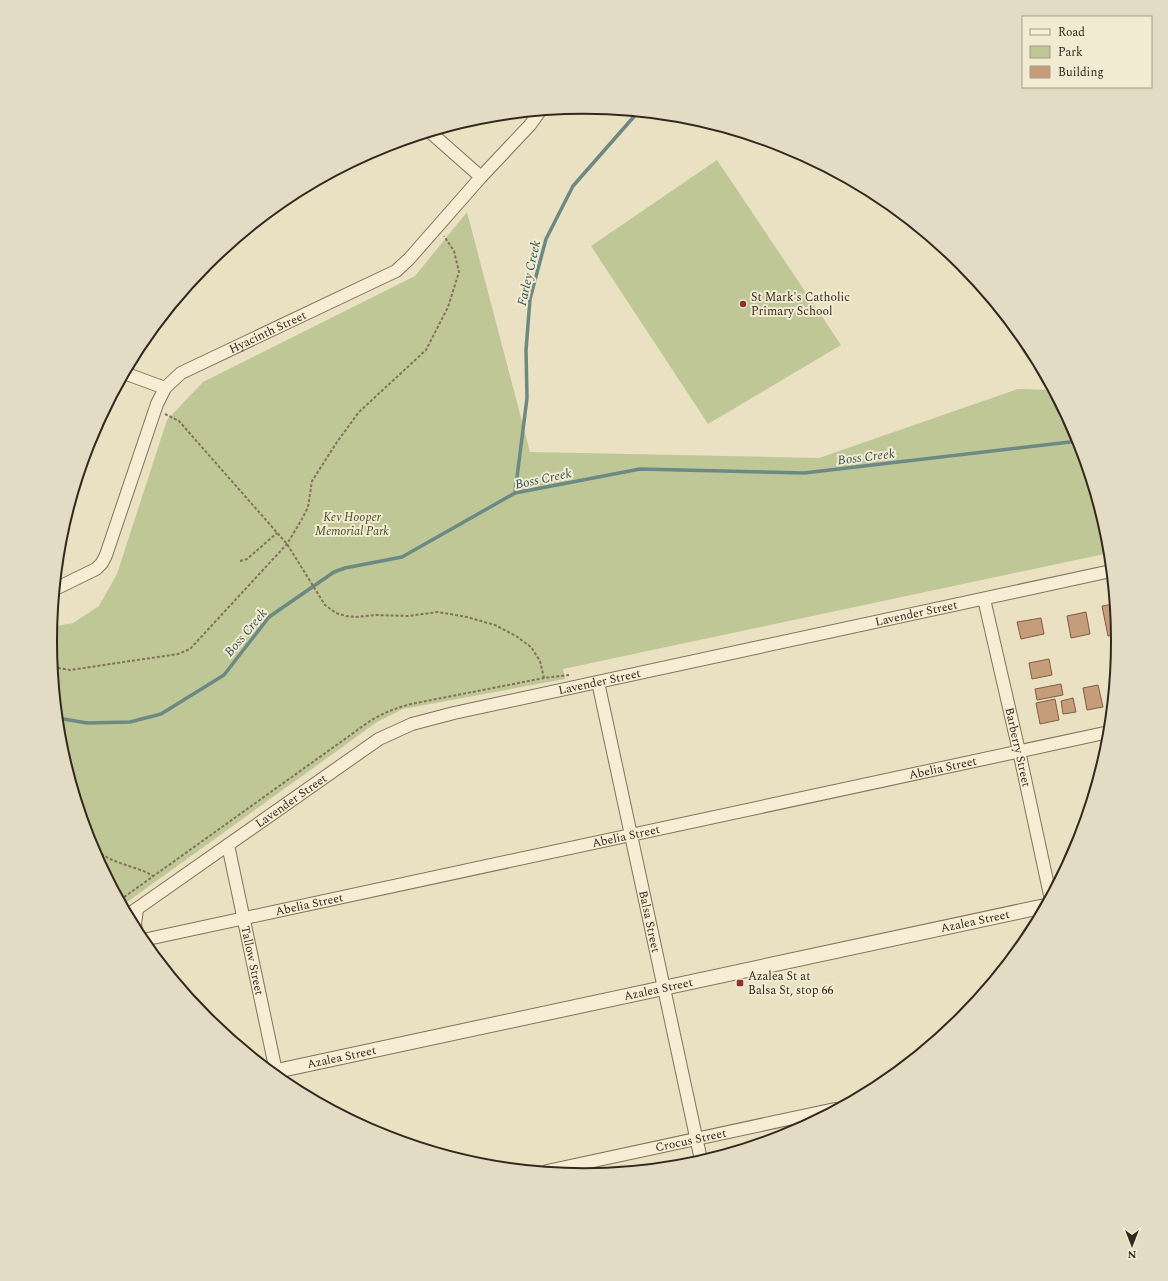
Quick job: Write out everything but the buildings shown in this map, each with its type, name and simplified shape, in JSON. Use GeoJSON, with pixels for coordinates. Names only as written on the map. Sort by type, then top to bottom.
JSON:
{"type":"FeatureCollection","features":[{"type":"Feature","properties":{"kind":"street","name":"Hyacinth Street"},"geometry":{"type":"LineString","coordinates":[[60,586],[96,569],[102,563],[155,410],[165,388],[181,373],[396,271],[409,259],[536,116]]}},
{"type":"Feature","properties":{"kind":"street"},"geometry":{"type":"LineString","coordinates":[[434,135],[481,177]]}},
{"type":"Feature","properties":{"kind":"street"},"geometry":{"type":"LineString","coordinates":[[129,375],[165,388]]}},
{"type":"Feature","properties":{"kind":"street","name":"Lavender Street"},"geometry":{"type":"LineString","coordinates":[[133,912],[379,739],[412,724],[454,713],[1106,572]]}},
{"type":"Feature","properties":{"kind":"street","name":"Barberry Street"},"geometry":{"type":"LineString","coordinates":[[984,599],[1049,889]]}},
{"type":"Feature","properties":{"kind":"street","name":"Balsa Street"},"geometry":{"type":"LineString","coordinates":[[598,682],[700,1154]]}},
{"type":"Feature","properties":{"kind":"street","name":"Abelia Street"},"geometry":{"type":"LineString","coordinates":[[150,939],[632,836],[1102,733]]}},
{"type":"Feature","properties":{"kind":"street","name":"Tallow Street"},"geometry":{"type":"LineString","coordinates":[[228,846],[274,1067]]}},
{"type":"Feature","properties":{"kind":"street","name":"Azalea Street"},"geometry":{"type":"LineString","coordinates":[[281,1072],[663,987],[1038,908]]}},
{"type":"Feature","properties":{"kind":"street","name":"Crocus Street"},"geometry":{"type":"LineString","coordinates":[[566,1167],[817,1113]]}},
{"type":"Feature","properties":{"kind":"path"},"geometry":{"type":"LineString","coordinates":[[58,668],[70,670],[178,654],[190,649],[286,544],[308,507],[312,481],[337,442],[359,412],[426,350],[448,307],[459,272],[454,251],[438,226]]}},
{"type":"Feature","properties":{"kind":"path"},"geometry":{"type":"LineString","coordinates":[[155,410],[180,421],[286,544],[325,605],[336,613],[346,616],[408,616],[438,612],[467,616],[495,625],[516,636],[530,647],[540,661],[544,678],[573,674]]}},
{"type":"Feature","properties":{"kind":"path"},"geometry":{"type":"LineString","coordinates":[[240,561],[247,559],[277,533]]}},
{"type":"Feature","properties":{"kind":"path"},"geometry":{"type":"LineString","coordinates":[[102,853],[113,860],[134,869],[149,873],[153,876]]}},
{"type":"Feature","properties":{"kind":"green space"},"geometry":{"type":"Polygon","coordinates":[[[717,160],[841,345],[708,424],[591,246],[717,160]]]}},
{"type":"Feature","properties":{"kind":"green space","name":"Kev Hooper Memorial Park"},"geometry":{"type":"Polygon","coordinates":[[[467,212],[530,452],[819,458],[1018,389],[1047,390],[1057,407],[1083,471],[1093,504],[1103,554],[563,669],[565,679],[403,709],[377,722],[127,902],[111,874],[97,842],[75,777],[67,743],[58,675],[57,626],[73,623],[99,606],[117,574],[167,420],[203,382],[415,276],[467,212]]]}},
{"type":"Feature","properties":{"kind":"waterway","name":"Farley Creek"},"geometry":{"type":"LineString","coordinates":[[515,493],[527,398],[526,350],[530,299],[546,239],[573,186],[634,116]]}},
{"type":"Feature","properties":{"kind":"waterway","name":"Boss Creek"},"geometry":{"type":"LineString","coordinates":[[63,719],[87,723],[130,722],[161,714],[224,675],[269,617],[334,572],[345,568],[402,557],[515,493],[640,469],[804,473],[1072,442]]}},
{"type":"Feature","properties":{"kind":"place","name":"St Mark's Catholic Primary School"},"geometry":{"type":"Point","coordinates":[743,304]}},
{"type":"Feature","properties":{"kind":"place","name":"Azalea St at Balsa St, stop 66"},"geometry":{"type":"Point","coordinates":[740,983]}}]}
